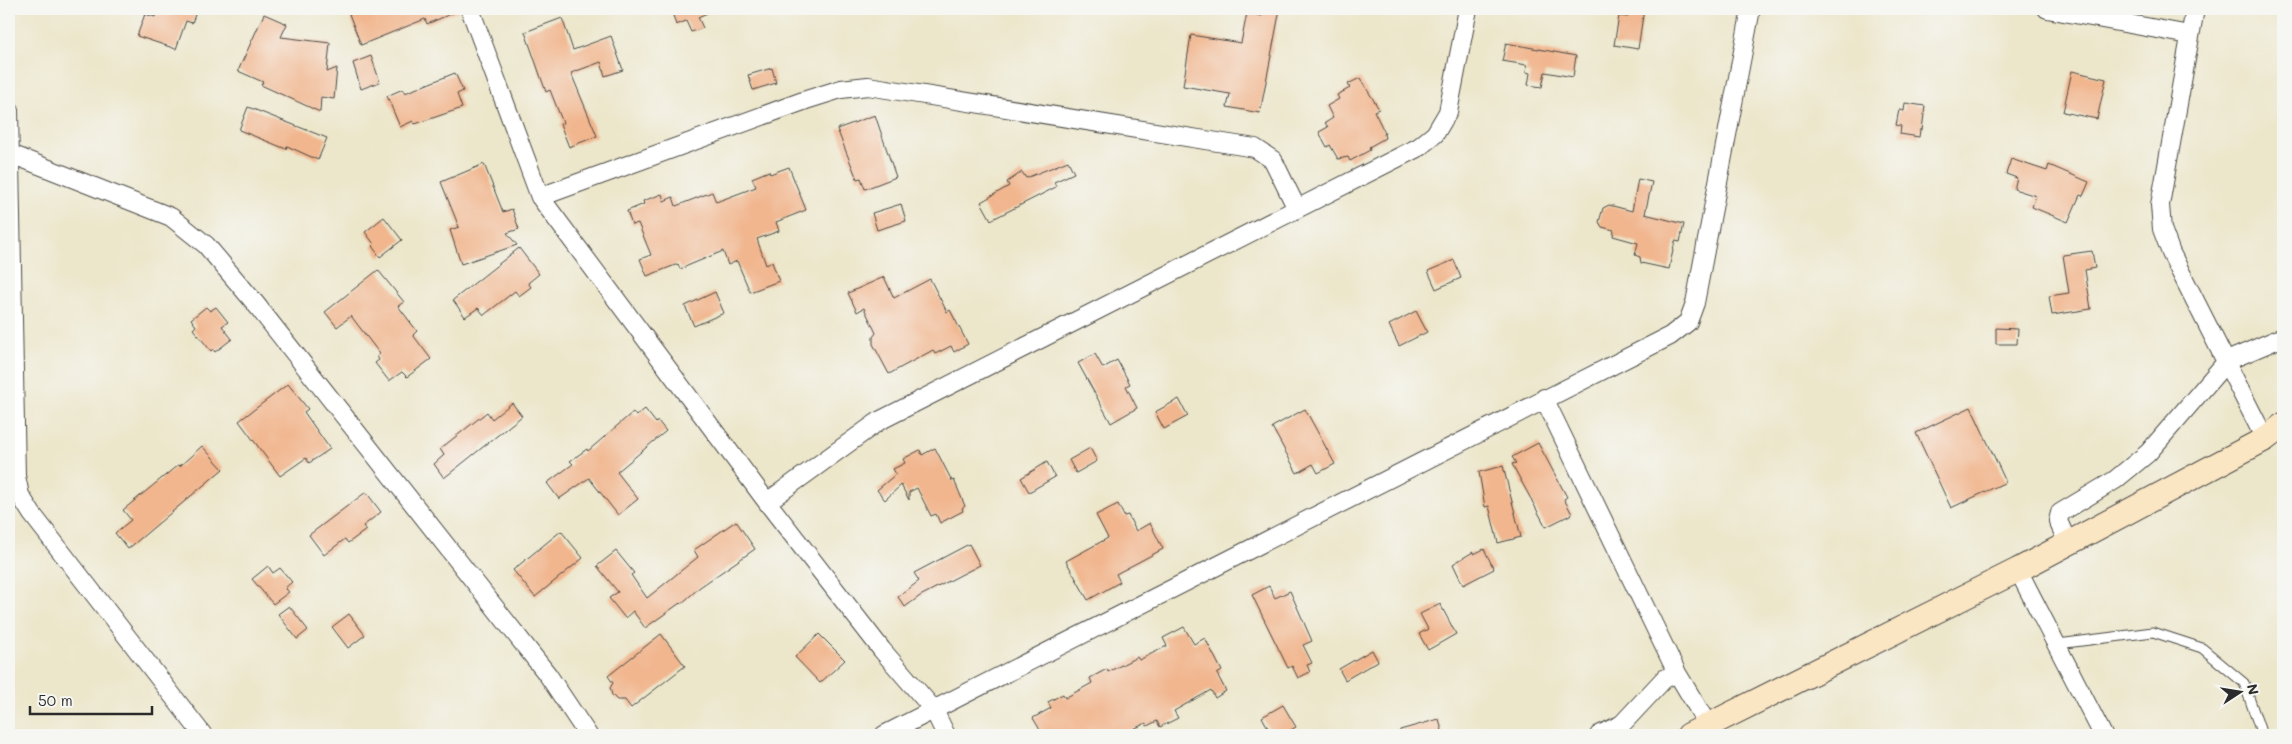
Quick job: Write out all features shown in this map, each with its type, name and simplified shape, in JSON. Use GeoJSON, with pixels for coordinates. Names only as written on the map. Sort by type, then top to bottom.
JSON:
{"type":"FeatureCollection","features":[{"type":"Feature","properties":{"kind":"street"},"geometry":{"type":"LineString","coordinates":[[470,9],[540,197],[768,502],[882,650],[934,710],[946,735]]}},
{"type":"Feature","properties":{"kind":"street"},"geometry":{"type":"LineString","coordinates":[[768,502],[879,421],[1419,147],[1435,134],[1448,112],[1468,9]]}},
{"type":"Feature","properties":{"kind":"street"},"geometry":{"type":"LineString","coordinates":[[884,735],[1544,398],[1670,336],[1688,322],[1695,303],[1750,9]]}},
{"type":"Feature","properties":{"kind":"street"},"geometry":{"type":"LineString","coordinates":[[2047,9],[2190,35]]}},
{"type":"Feature","properties":{"kind":"street"},"geometry":{"type":"LineString","coordinates":[[1544,398],[1677,673],[1698,730],[2018,570],[2274,432],[2227,361],[2171,253],[2162,229],[2160,205],[2195,9]]}},
{"type":"Feature","properties":{"kind":"street"},"geometry":{"type":"LineString","coordinates":[[540,197],[806,100],[841,89],[868,86],[1255,148],[1272,160],[1297,209]]}},
{"type":"Feature","properties":{"kind":"street"},"geometry":{"type":"LineString","coordinates":[[9,110],[16,476],[20,495],[32,514],[203,735]]}},
{"type":"Feature","properties":{"kind":"street"},"geometry":{"type":"LineString","coordinates":[[11,154],[171,217],[206,245],[255,303],[548,675],[588,735]]}},
{"type":"Feature","properties":{"kind":"street"},"geometry":{"type":"LineString","coordinates":[[2068,543],[2058,520],[2060,512],[2115,480],[2148,453],[2227,361],[2283,336]]}},
{"type":"Feature","properties":{"kind":"street"},"geometry":{"type":"LineString","coordinates":[[2018,570],[2058,644],[2103,735]]}},
{"type":"Feature","properties":{"kind":"street"},"geometry":{"type":"LineString","coordinates":[[1599,735],[1622,724],[1664,680],[1677,673]]}},
{"type":"Feature","properties":{"kind":"lane"},"geometry":{"type":"LineString","coordinates":[[2058,644],[2154,632],[2202,648],[2244,683],[2262,735]]}},
{"type":"Feature","properties":{"kind":"building"},"geometry":{"type":"Polygon","coordinates":[[[157,9],[197,9],[192,23],[186,21],[176,49],[137,36],[145,14],[155,17],[157,9]]]}},
{"type":"Feature","properties":{"kind":"building"},"geometry":{"type":"Polygon","coordinates":[[[363,9],[460,10],[427,24],[425,19],[361,45],[349,14],[363,9]]]}},
{"type":"Feature","properties":{"kind":"building"},"geometry":{"type":"Polygon","coordinates":[[[680,9],[716,9],[698,17],[703,28],[691,32],[686,21],[676,25],[672,12],[680,9]]]}},
{"type":"Feature","properties":{"kind":"building"},"geometry":{"type":"Polygon","coordinates":[[[1262,9],[1280,9],[1260,113],[1227,107],[1230,94],[1183,86],[1191,35],[1241,43],[1247,13],[1262,16],[1262,9]]]}},
{"type":"Feature","properties":{"kind":"building"},"geometry":{"type":"Polygon","coordinates":[[[1629,9],[1644,9],[1638,49],[1614,45],[1619,16],[1628,17],[1629,9]]]}},
{"type":"Feature","properties":{"kind":"building"},"geometry":{"type":"Polygon","coordinates":[[[264,14],[287,24],[281,37],[330,43],[327,72],[337,68],[334,99],[321,97],[320,112],[261,85],[263,82],[238,71],[264,14]]]}},
{"type":"Feature","properties":{"kind":"building"},"geometry":{"type":"Polygon","coordinates":[[[562,18],[573,50],[611,36],[623,70],[605,76],[601,62],[571,73],[597,136],[569,147],[560,124],[563,123],[550,90],[546,92],[525,32],[562,18]]]}},
{"type":"Feature","properties":{"kind":"building"},"geometry":{"type":"Polygon","coordinates":[[[1506,43],[1576,56],[1573,77],[1545,72],[1542,87],[1528,85],[1530,73],[1526,72],[1527,65],[1502,61],[1506,43]]]}},
{"type":"Feature","properties":{"kind":"building"},"geometry":{"type":"Polygon","coordinates":[[[371,56],[380,82],[361,89],[353,63],[371,56]]]}},
{"type":"Feature","properties":{"kind":"building"},"geometry":{"type":"Polygon","coordinates":[[[772,68],[776,83],[753,90],[748,75],[772,68]]]}},
{"type":"Feature","properties":{"kind":"building"},"geometry":{"type":"Polygon","coordinates":[[[2072,71],[2106,79],[2097,119],[2063,112],[2072,71]]]}},
{"type":"Feature","properties":{"kind":"building"},"geometry":{"type":"Polygon","coordinates":[[[455,73],[463,91],[457,94],[462,108],[415,124],[413,121],[400,127],[387,96],[403,89],[405,93],[455,73]]]}},
{"type":"Feature","properties":{"kind":"building"},"geometry":{"type":"Polygon","coordinates":[[[1360,78],[1379,109],[1374,111],[1385,133],[1385,138],[1369,147],[1370,150],[1350,161],[1348,157],[1338,159],[1330,145],[1327,147],[1319,132],[1328,127],[1325,123],[1333,118],[1327,106],[1339,99],[1337,95],[1350,88],[1348,84],[1360,78]]]}},
{"type":"Feature","properties":{"kind":"building"},"geometry":{"type":"Polygon","coordinates":[[[1905,103],[1925,106],[1922,130],[1920,130],[1919,137],[1900,134],[1901,126],[1896,125],[1899,110],[1904,111],[1905,103]]]}},
{"type":"Feature","properties":{"kind":"building"},"geometry":{"type":"Polygon","coordinates":[[[248,107],[327,138],[318,160],[287,146],[286,149],[239,130],[248,107]]]}},
{"type":"Feature","properties":{"kind":"building"},"geometry":{"type":"Polygon","coordinates":[[[875,115],[896,177],[865,189],[861,178],[857,179],[837,129],[875,115]]]}},
{"type":"Feature","properties":{"kind":"building"},"geometry":{"type":"Polygon","coordinates":[[[2011,159],[2047,171],[2049,165],[2089,182],[2083,196],[2080,195],[2068,222],[2032,207],[2036,196],[2014,189],[2017,178],[2006,174],[2011,159]]]}},
{"type":"Feature","properties":{"kind":"building"},"geometry":{"type":"Polygon","coordinates":[[[1068,161],[1074,173],[1054,182],[1056,187],[991,220],[981,202],[1009,186],[1007,182],[1022,172],[1026,178],[1068,161]]]}},
{"type":"Feature","properties":{"kind":"building"},"geometry":{"type":"Polygon","coordinates":[[[484,164],[503,212],[512,209],[519,229],[507,233],[517,245],[461,264],[450,230],[459,227],[441,182],[484,164]]]}},
{"type":"Feature","properties":{"kind":"building"},"geometry":{"type":"Polygon","coordinates":[[[789,167],[806,210],[776,222],[779,231],[757,239],[766,265],[772,262],[779,281],[750,292],[737,261],[728,265],[723,251],[680,269],[678,264],[647,276],[640,259],[651,255],[638,223],[632,225],[627,211],[644,204],[643,201],[662,194],[664,201],[673,197],[676,206],[712,192],[716,202],[756,187],[752,178],[769,171],[770,174],[789,167]]]}},
{"type":"Feature","properties":{"kind":"building"},"geometry":{"type":"Polygon","coordinates":[[[1638,179],[1652,182],[1645,214],[1684,224],[1680,242],[1675,241],[1669,269],[1641,263],[1640,257],[1635,255],[1638,243],[1613,236],[1614,230],[1602,227],[1599,222],[1603,208],[1609,205],[1632,211],[1638,179]]]}},
{"type":"Feature","properties":{"kind":"building"},"geometry":{"type":"Polygon","coordinates":[[[901,204],[906,221],[877,230],[872,213],[901,204]]]}},
{"type":"Feature","properties":{"kind":"building"},"geometry":{"type":"Polygon","coordinates":[[[384,217],[402,240],[380,257],[372,246],[374,244],[365,232],[384,217]]]}},
{"type":"Feature","properties":{"kind":"building"},"geometry":{"type":"Polygon","coordinates":[[[519,248],[539,274],[528,283],[531,287],[519,296],[515,291],[484,315],[478,308],[465,317],[453,300],[519,248]]]}},
{"type":"Feature","properties":{"kind":"building"},"geometry":{"type":"Polygon","coordinates":[[[2092,251],[2095,268],[2085,270],[2091,309],[2052,315],[2049,296],[2069,293],[2063,255],[2092,251]]]}},
{"type":"Feature","properties":{"kind":"building"},"geometry":{"type":"Polygon","coordinates":[[[1454,260],[1461,278],[1436,289],[1428,271],[1454,260]]]}},
{"type":"Feature","properties":{"kind":"building"},"geometry":{"type":"Polygon","coordinates":[[[378,270],[404,302],[398,306],[417,331],[413,335],[431,359],[407,377],[402,372],[389,381],[375,363],[379,360],[377,356],[380,354],[351,316],[337,327],[325,312],[378,270]]]}},
{"type":"Feature","properties":{"kind":"building"},"geometry":{"type":"Polygon","coordinates":[[[884,277],[894,298],[930,279],[947,312],[950,310],[968,344],[954,352],[951,346],[935,354],[933,350],[889,374],[873,344],[873,337],[876,333],[864,308],[857,312],[848,293],[884,277]]]}},
{"type":"Feature","properties":{"kind":"building"},"geometry":{"type":"Polygon","coordinates":[[[715,292],[724,313],[694,326],[685,306],[715,292]]]}},
{"type":"Feature","properties":{"kind":"building"},"geometry":{"type":"Polygon","coordinates":[[[206,307],[210,311],[216,307],[228,322],[222,326],[232,339],[215,352],[213,349],[211,351],[193,329],[196,326],[191,319],[206,307]]]}},
{"type":"Feature","properties":{"kind":"building"},"geometry":{"type":"Polygon","coordinates":[[[1416,311],[1427,332],[1399,346],[1389,325],[1416,311]]]}},
{"type":"Feature","properties":{"kind":"building"},"geometry":{"type":"Polygon","coordinates":[[[1996,328],[2018,329],[2017,344],[1996,344],[1996,328]]]}},
{"type":"Feature","properties":{"kind":"building"},"geometry":{"type":"Polygon","coordinates":[[[1095,354],[1103,368],[1117,360],[1130,384],[1126,386],[1137,408],[1111,423],[1078,363],[1095,354]]]}},
{"type":"Feature","properties":{"kind":"building"},"geometry":{"type":"Polygon","coordinates":[[[288,384],[308,409],[304,412],[330,449],[309,463],[306,458],[280,476],[239,421],[288,384]]]}},
{"type":"Feature","properties":{"kind":"building"},"geometry":{"type":"Polygon","coordinates":[[[1179,399],[1188,416],[1164,429],[1155,412],[1179,399]]]}},
{"type":"Feature","properties":{"kind":"building"},"geometry":{"type":"Polygon","coordinates":[[[512,403],[522,416],[444,478],[434,464],[444,455],[440,449],[487,412],[492,419],[512,403]]]}},
{"type":"Feature","properties":{"kind":"building"},"geometry":{"type":"Polygon","coordinates":[[[1971,407],[2006,482],[1951,508],[1916,433],[1971,407]]]}},
{"type":"Feature","properties":{"kind":"building"},"geometry":{"type":"Polygon","coordinates":[[[645,409],[656,423],[658,421],[666,431],[617,472],[638,499],[618,515],[589,478],[559,499],[547,483],[573,464],[570,461],[587,449],[588,451],[633,412],[636,416],[645,409]]]}},
{"type":"Feature","properties":{"kind":"building"},"geometry":{"type":"Polygon","coordinates":[[[1305,409],[1335,464],[1318,473],[1313,464],[1297,473],[1272,427],[1305,409]]]}},
{"type":"Feature","properties":{"kind":"building"},"geometry":{"type":"Polygon","coordinates":[[[1538,443],[1567,497],[1564,499],[1572,514],[1546,527],[1512,464],[1516,463],[1512,457],[1538,443]]]}},
{"type":"Feature","properties":{"kind":"building"},"geometry":{"type":"Polygon","coordinates":[[[202,446],[223,469],[128,549],[115,533],[131,520],[123,510],[178,465],[180,466],[202,446]]]}},
{"type":"Feature","properties":{"kind":"building"},"geometry":{"type":"Polygon","coordinates":[[[935,448],[952,481],[954,480],[965,506],[962,508],[963,511],[940,523],[936,514],[931,516],[917,488],[909,492],[909,500],[901,485],[885,500],[877,490],[896,474],[893,469],[905,463],[903,459],[920,450],[922,455],[935,448]]]}},
{"type":"Feature","properties":{"kind":"building"},"geometry":{"type":"Polygon","coordinates":[[[1090,448],[1097,461],[1076,473],[1069,460],[1090,448]]]}},
{"type":"Feature","properties":{"kind":"building"},"geometry":{"type":"Polygon","coordinates":[[[1047,462],[1055,477],[1029,492],[1021,478],[1047,462]]]}},
{"type":"Feature","properties":{"kind":"building"},"geometry":{"type":"Polygon","coordinates":[[[1503,466],[1521,537],[1498,543],[1489,506],[1485,507],[1479,472],[1503,466]]]}},
{"type":"Feature","properties":{"kind":"building"},"geometry":{"type":"Polygon","coordinates":[[[366,492],[381,512],[363,526],[366,530],[348,543],[345,539],[324,555],[309,535],[366,492]]]}},
{"type":"Feature","properties":{"kind":"building"},"geometry":{"type":"Polygon","coordinates":[[[1118,504],[1124,516],[1128,515],[1136,531],[1150,523],[1163,549],[1116,574],[1120,582],[1088,600],[1066,561],[1108,538],[1096,515],[1118,504]]]}},
{"type":"Feature","properties":{"kind":"building"},"geometry":{"type":"Polygon","coordinates":[[[736,521],[755,549],[700,587],[681,604],[645,628],[633,611],[625,618],[609,598],[618,592],[597,566],[616,551],[634,573],[631,575],[647,598],[698,557],[694,550],[736,521]]]}},
{"type":"Feature","properties":{"kind":"building"},"geometry":{"type":"Polygon","coordinates":[[[561,531],[583,558],[535,597],[513,570],[561,531]]]}},
{"type":"Feature","properties":{"kind":"building"},"geometry":{"type":"Polygon","coordinates":[[[969,544],[980,565],[920,596],[905,607],[898,597],[919,581],[914,573],[969,544]]]}},
{"type":"Feature","properties":{"kind":"building"},"geometry":{"type":"Polygon","coordinates":[[[1484,549],[1494,569],[1463,585],[1453,564],[1473,552],[1474,554],[1484,549]]]}},
{"type":"Feature","properties":{"kind":"building"},"geometry":{"type":"Polygon","coordinates":[[[268,566],[273,573],[280,568],[292,582],[285,588],[289,592],[273,604],[252,579],[268,566]]]}},
{"type":"Feature","properties":{"kind":"building"},"geometry":{"type":"Polygon","coordinates":[[[1269,586],[1275,598],[1290,591],[1312,641],[1303,645],[1312,663],[1307,665],[1310,672],[1298,678],[1292,666],[1288,668],[1252,595],[1269,586]]]}},
{"type":"Feature","properties":{"kind":"building"},"geometry":{"type":"Polygon","coordinates":[[[1440,604],[1456,634],[1428,650],[1419,634],[1428,629],[1420,614],[1440,604]]]}},
{"type":"Feature","properties":{"kind":"building"},"geometry":{"type":"Polygon","coordinates":[[[289,606],[308,630],[297,639],[278,614],[289,606]]]}},
{"type":"Feature","properties":{"kind":"building"},"geometry":{"type":"Polygon","coordinates":[[[349,614],[365,635],[348,648],[332,627],[349,614]]]}},
{"type":"Feature","properties":{"kind":"building"},"geometry":{"type":"Polygon","coordinates":[[[1184,627],[1194,644],[1205,638],[1222,671],[1217,674],[1226,691],[1215,698],[1211,690],[1174,711],[1178,718],[1160,727],[1157,721],[1147,726],[1146,723],[1121,735],[1043,735],[1033,718],[1051,708],[1048,702],[1063,694],[1065,698],[1092,683],[1090,678],[1107,669],[1108,672],[1137,657],[1139,660],[1167,646],[1163,638],[1184,627]]]}},
{"type":"Feature","properties":{"kind":"building"},"geometry":{"type":"Polygon","coordinates":[[[661,634],[685,666],[631,708],[625,700],[617,700],[612,695],[610,688],[613,683],[608,676],[661,634]]]}},
{"type":"Feature","properties":{"kind":"building"},"geometry":{"type":"Polygon","coordinates":[[[819,634],[845,660],[820,683],[795,657],[819,634]]]}},
{"type":"Feature","properties":{"kind":"building"},"geometry":{"type":"Polygon","coordinates":[[[1372,650],[1378,661],[1345,680],[1339,669],[1372,650]]]}},
{"type":"Feature","properties":{"kind":"building"},"geometry":{"type":"Polygon","coordinates":[[[1283,705],[1296,727],[1282,735],[1279,731],[1272,735],[1262,717],[1283,705]]]}},
{"type":"Feature","properties":{"kind":"building"},"geometry":{"type":"Polygon","coordinates":[[[1439,719],[1443,735],[1400,735],[1400,730],[1439,719]]]}}]}
